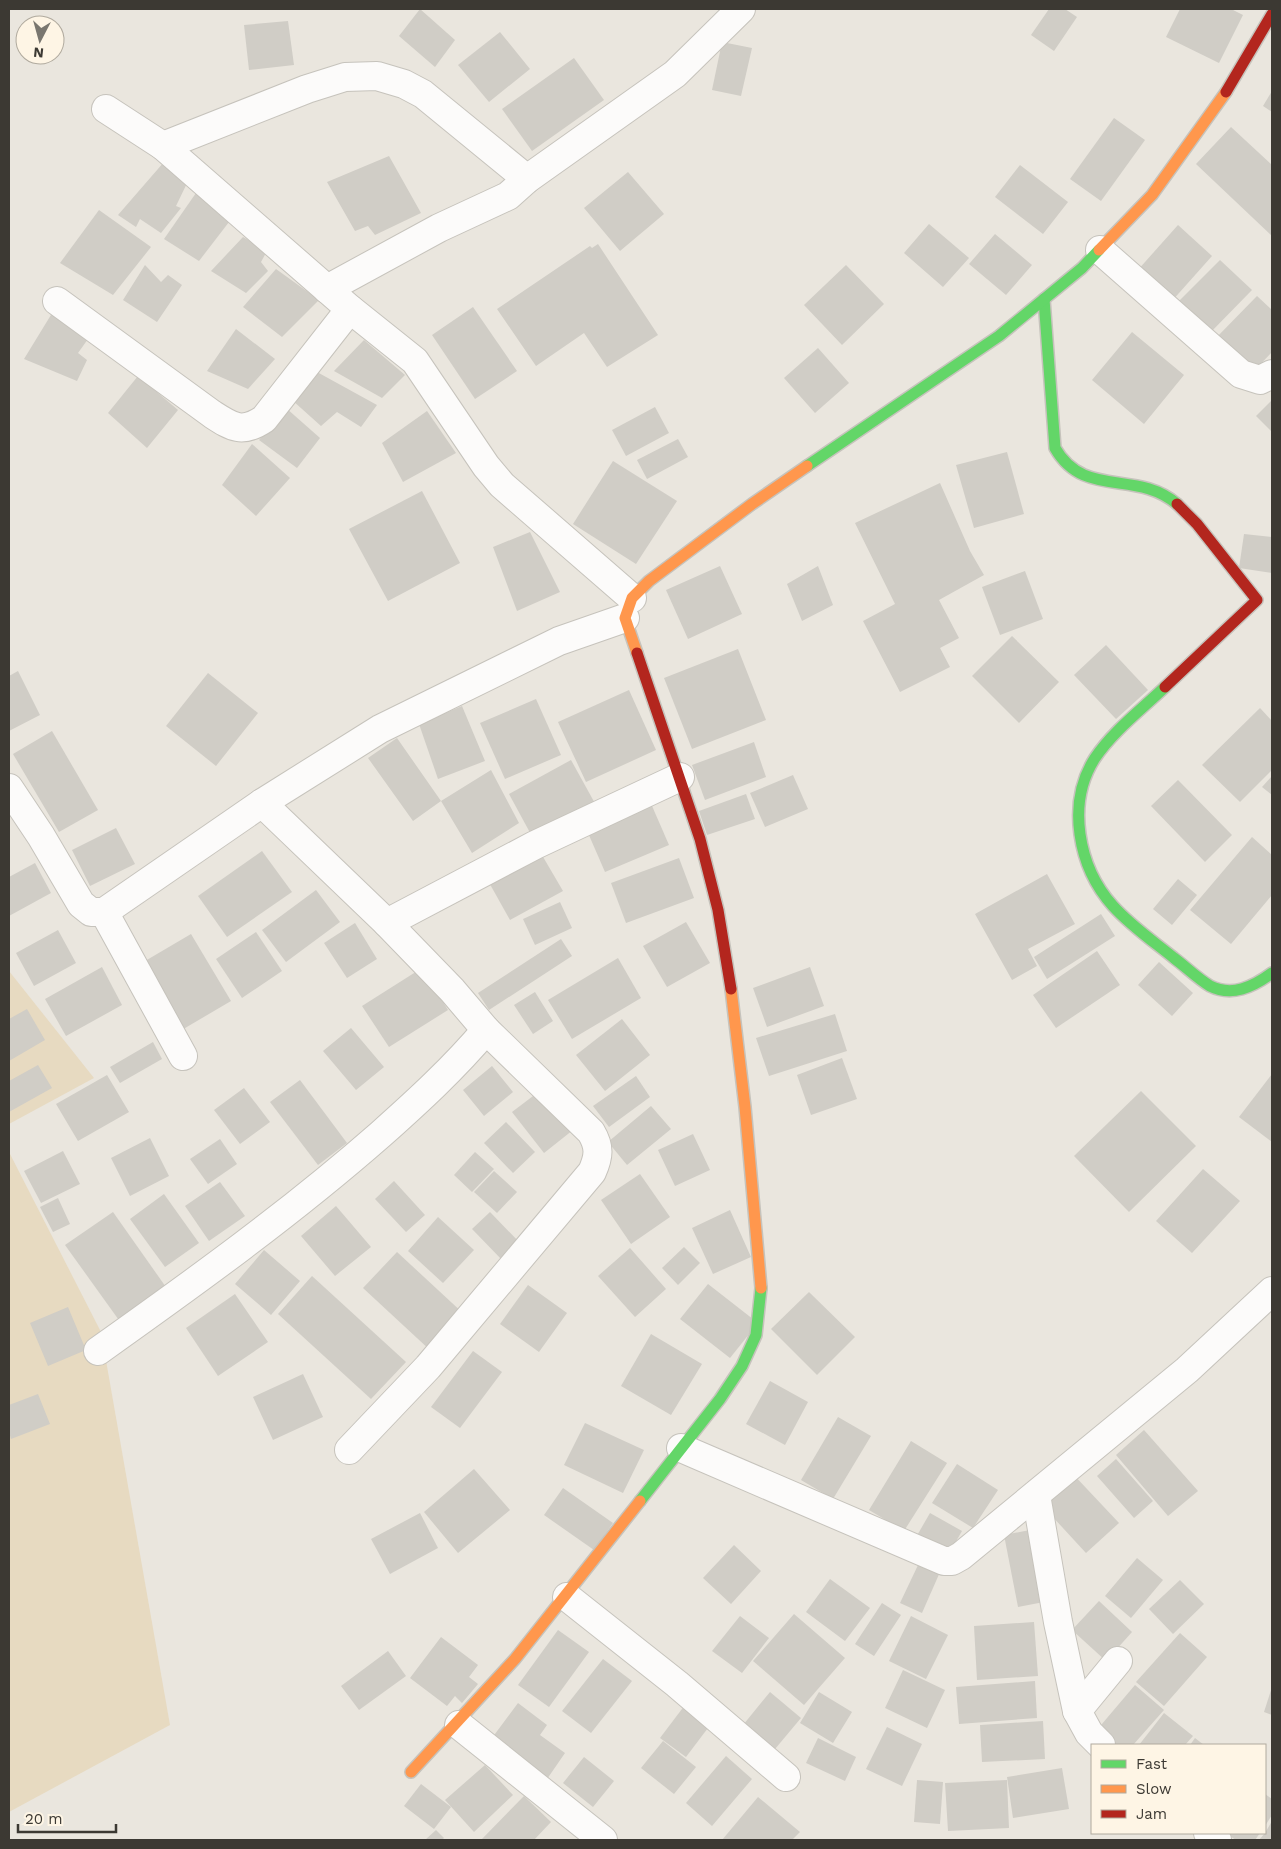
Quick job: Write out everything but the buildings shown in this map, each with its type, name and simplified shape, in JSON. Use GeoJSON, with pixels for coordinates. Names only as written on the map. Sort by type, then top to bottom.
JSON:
{"type":"FeatureCollection","features":[{"type":"Feature","properties":{"kind":"street"},"geometry":{"type":"LineString","coordinates":[[327,289],[438,228],[508,196],[527,179],[675,74],[741,9]]}},
{"type":"Feature","properties":{"kind":"street"},"geometry":{"type":"LineString","coordinates":[[9,788],[41,836],[81,904],[91,912],[104,912],[262,803],[380,730],[628,608],[649,582],[752,504],[999,336],[1082,268],[1152,195],[1187,149],[1222,99],[1272,14]]}},
{"type":"Feature","properties":{"kind":"street"},"geometry":{"type":"LineString","coordinates":[[163,146],[306,89],[345,77],[378,76],[404,84],[423,94],[527,179]]}},
{"type":"Feature","properties":{"kind":"street"},"geometry":{"type":"LineString","coordinates":[[106,109],[163,146],[350,309],[415,361],[486,466],[502,485],[628,608],[714,893],[740,1054],[761,1306],[758,1332],[745,1360],[567,1598],[459,1725],[411,1772]]}},
{"type":"Feature","properties":{"kind":"street"},"geometry":{"type":"LineString","coordinates":[[1100,250],[1241,374],[1260,380],[1272,374]]}},
{"type":"Feature","properties":{"kind":"street"},"geometry":{"type":"LineString","coordinates":[[1044,299],[1055,448],[1060,459],[1067,468],[1079,475],[1144,486],[1172,500],[1256,600],[1104,744],[1094,756],[1082,783],[1077,808],[1080,837],[1090,868],[1098,886],[1113,906],[1153,942],[1213,987],[1235,991],[1255,984],[1272,973]]}},
{"type":"Feature","properties":{"kind":"street"},"geometry":{"type":"LineString","coordinates":[[57,301],[226,424],[240,428],[252,427],[264,419],[350,309]]}},
{"type":"Feature","properties":{"kind":"street"},"geometry":{"type":"LineString","coordinates":[[387,923],[534,845],[680,777]]}},
{"type":"Feature","properties":{"kind":"street"},"geometry":{"type":"LineString","coordinates":[[262,803],[387,923],[452,990],[486,1030],[591,1132],[599,1149],[598,1159],[592,1172],[428,1367],[349,1450]]}},
{"type":"Feature","properties":{"kind":"street"},"geometry":{"type":"LineString","coordinates":[[104,912],[183,1056]]}},
{"type":"Feature","properties":{"kind":"street"},"geometry":{"type":"LineString","coordinates":[[98,1351],[226,1260],[345,1165],[443,1078],[486,1030]]}},
{"type":"Feature","properties":{"kind":"street"},"geometry":{"type":"LineString","coordinates":[[681,1448],[944,1561],[952,1561],[961,1556],[1036,1495],[1113,1428],[1186,1370],[1272,1291]]}},
{"type":"Feature","properties":{"kind":"street"},"geometry":{"type":"LineString","coordinates":[[1036,1495],[1058,1622],[1077,1711],[1089,1733],[1100,1744]]}},
{"type":"Feature","properties":{"kind":"street"},"geometry":{"type":"LineString","coordinates":[[567,1598],[677,1684],[786,1777]]}},
{"type":"Feature","properties":{"kind":"street"},"geometry":{"type":"LineString","coordinates":[[1077,1711],[1118,1661]]}},
{"type":"Feature","properties":{"kind":"street"},"geometry":{"type":"LineString","coordinates":[[459,1725],[603,1840]]}},
{"type":"Feature","properties":{"kind":"shaded area"},"geometry":{"type":"Polygon","coordinates":[[[9,971],[94,1078],[9,1124],[9,971]]]}},
{"type":"Feature","properties":{"kind":"shaded area"},"geometry":{"type":"Polygon","coordinates":[[[9,1152],[101,1332],[170,1725],[9,1812],[9,1152]]]}},
{"type":"Feature","properties":{"kind":"traffic: fast"},"geometry":{"type":"LineString","coordinates":[[807,466],[999,336],[1082,268],[1099,250]]}},
{"type":"Feature","properties":{"kind":"traffic: fast"},"geometry":{"type":"LineString","coordinates":[[1044,299],[1055,448],[1067,464],[1081,473],[1096,479],[1145,488],[1161,494],[1177,504]]}},
{"type":"Feature","properties":{"kind":"traffic: fast"},"geometry":{"type":"LineString","coordinates":[[1165,687],[1102,748],[1086,776],[1079,814],[1080,834],[1084,854],[1091,873],[1101,890],[1120,913],[1142,933],[1210,986],[1226,991],[1242,989],[1272,973]]}},
{"type":"Feature","properties":{"kind":"traffic: fast"},"geometry":{"type":"LineString","coordinates":[[640,1501],[720,1399],[742,1366],[756,1335],[761,1288]]}},
{"type":"Feature","properties":{"kind":"traffic: slow"},"geometry":{"type":"LineString","coordinates":[[1099,250],[1152,195],[1226,92]]}},
{"type":"Feature","properties":{"kind":"traffic: slow"},"geometry":{"type":"LineString","coordinates":[[637,653],[625,618],[632,598],[649,581],[752,504],[807,466]]}},
{"type":"Feature","properties":{"kind":"traffic: slow"},"geometry":{"type":"LineString","coordinates":[[731,989],[745,1107],[761,1288]]}},
{"type":"Feature","properties":{"kind":"traffic: slow"},"geometry":{"type":"LineString","coordinates":[[411,1772],[515,1659],[640,1501]]}},
{"type":"Feature","properties":{"kind":"traffic: jam"},"geometry":{"type":"LineString","coordinates":[[1226,92],[1272,14]]}},
{"type":"Feature","properties":{"kind":"traffic: jam"},"geometry":{"type":"LineString","coordinates":[[1165,687],[1257,600],[1197,524],[1177,504]]}},
{"type":"Feature","properties":{"kind":"traffic: jam"},"geometry":{"type":"LineString","coordinates":[[637,653],[700,839],[718,910],[731,989]]}}]}
